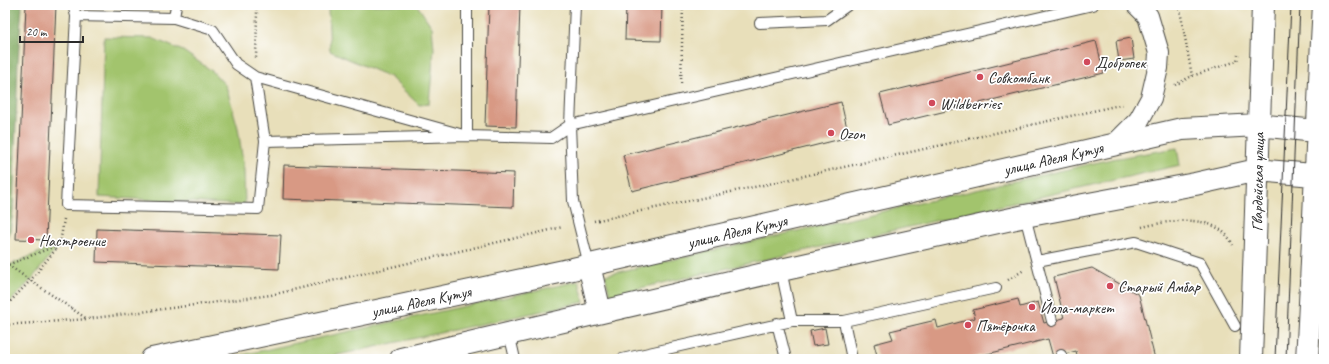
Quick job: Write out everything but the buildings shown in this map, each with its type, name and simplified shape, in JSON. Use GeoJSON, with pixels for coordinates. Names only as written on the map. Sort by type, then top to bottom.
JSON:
{"type":"FeatureCollection","features":[{"type":"Feature","properties":{"kind":"main road","name":"Гвардейская улица"},"geometry":{"type":"LineString","coordinates":[[1251,359],[1263,5]]}},
{"type":"Feature","properties":{"kind":"main road"},"geometry":{"type":"LineString","coordinates":[[1307,359],[1320,176],[1324,5]]}},
{"type":"Feature","properties":{"kind":"main road","name":"улица Аделя Кутуя"},"geometry":{"type":"LineString","coordinates":[[152,359],[209,352],[1182,129],[1258,125],[1320,132]]}},
{"type":"Feature","properties":{"kind":"main road"},"geometry":{"type":"LineString","coordinates":[[401,359],[780,270],[1025,216],[1195,184],[1258,170],[1320,176]]}},
{"type":"Feature","properties":{"kind":"main road"},"geometry":{"type":"LineString","coordinates":[[589,266],[600,312]]}},
{"type":"Feature","properties":{"kind":"street"},"geometry":{"type":"LineString","coordinates":[[1115,144],[1139,120],[1151,98],[1158,68],[1159,54],[1147,9]]}},
{"type":"Feature","properties":{"kind":"lane"},"geometry":{"type":"LineString","coordinates":[[73,5],[76,16],[66,205],[258,209],[264,141],[255,77]]}},
{"type":"Feature","properties":{"kind":"lane"},"geometry":{"type":"LineString","coordinates":[[174,18],[176,5]]}},
{"type":"Feature","properties":{"kind":"lane"},"geometry":{"type":"LineString","coordinates":[[467,5],[467,136]]}},
{"type":"Feature","properties":{"kind":"lane"},"geometry":{"type":"LineString","coordinates":[[575,5],[570,125],[573,201],[589,266]]}},
{"type":"Feature","properties":{"kind":"lane"},"geometry":{"type":"LineString","coordinates":[[760,24],[827,20],[848,5]]}},
{"type":"Feature","properties":{"kind":"lane"},"geometry":{"type":"LineString","coordinates":[[264,141],[467,136],[551,138],[570,125],[1093,5]]}},
{"type":"Feature","properties":{"kind":"lane"},"geometry":{"type":"LineString","coordinates":[[76,16],[174,18],[213,30],[236,64],[255,77],[467,136]]}},
{"type":"Feature","properties":{"kind":"lane"},"geometry":{"type":"LineString","coordinates":[[1025,216],[1052,321]]}},
{"type":"Feature","properties":{"kind":"lane"},"geometry":{"type":"LineString","coordinates":[[1037,261],[1136,242],[1200,263],[1235,326]]}},
{"type":"Feature","properties":{"kind":"lane"},"geometry":{"type":"LineString","coordinates":[[780,270],[792,321]]}},
{"type":"Feature","properties":{"kind":"lane"},"geometry":{"type":"LineString","coordinates":[[622,359],[645,356],[777,323],[792,321],[844,321],[996,288]]}},
{"type":"Feature","properties":{"kind":"lane"},"geometry":{"type":"LineString","coordinates":[[844,321],[852,359]]}},
{"type":"Feature","properties":{"kind":"lane"},"geometry":{"type":"LineString","coordinates":[[777,323],[786,359]]}},
{"type":"Feature","properties":{"kind":"lane"},"geometry":{"type":"LineString","coordinates":[[509,333],[515,359]]}},
{"type":"Feature","properties":{"kind":"path"},"geometry":{"type":"LineString","coordinates":[[255,5],[258,10],[255,77]]}},
{"type":"Feature","properties":{"kind":"path"},"geometry":{"type":"LineString","coordinates":[[681,100],[683,5]]}},
{"type":"Feature","properties":{"kind":"path"},"geometry":{"type":"LineString","coordinates":[[1172,5],[1180,10],[1192,76]]}},
{"type":"Feature","properties":{"kind":"path"},"geometry":{"type":"LineString","coordinates":[[5,325],[86,319],[271,296],[578,224],[773,183],[1151,98],[1192,76],[1237,62]]}},
{"type":"Feature","properties":{"kind":"path"},"geometry":{"type":"LineString","coordinates":[[5,307],[30,281],[60,244],[66,205]]}},
{"type":"Feature","properties":{"kind":"path"},"geometry":{"type":"LineString","coordinates":[[7,266],[60,244]]}},
{"type":"Feature","properties":{"kind":"path"},"geometry":{"type":"LineString","coordinates":[[996,288],[1037,261]]}},
{"type":"Feature","properties":{"kind":"path"},"geometry":{"type":"LineString","coordinates":[[5,263],[7,266],[86,319]]}},
{"type":"Feature","properties":{"kind":"green space"},"geometry":{"type":"Polygon","coordinates":[[[5,5],[22,5],[18,61],[13,211],[9,237],[5,234],[5,5]]]}},
{"type":"Feature","properties":{"kind":"green space"},"geometry":{"type":"Polygon","coordinates":[[[331,5],[417,5],[432,27],[434,49],[429,104],[419,105],[390,77],[330,51],[328,9],[331,5]]]}},
{"type":"Feature","properties":{"kind":"green space"},"geometry":{"type":"Polygon","coordinates":[[[104,37],[152,38],[183,51],[212,71],[226,86],[238,128],[244,170],[245,205],[99,197],[104,37]]]}},
{"type":"Feature","properties":{"kind":"green space"},"geometry":{"type":"Polygon","coordinates":[[[1177,148],[1180,165],[610,295],[605,275],[1112,159],[1177,148]]]}},
{"type":"Feature","properties":{"kind":"green space"},"geometry":{"type":"Polygon","coordinates":[[[60,244],[30,281],[5,307],[5,263],[9,265],[60,244]]]}},
{"type":"Feature","properties":{"kind":"green space"},"geometry":{"type":"Polygon","coordinates":[[[579,281],[584,302],[319,359],[224,359],[579,281]]]}},
{"type":"Feature","properties":{"kind":"tram line"},"geometry":{"type":"LineString","coordinates":[[1275,359],[1291,5]]}},
{"type":"Feature","properties":{"kind":"tram line"},"geometry":{"type":"LineString","coordinates":[[1286,359],[1300,5]]}},
{"type":"Feature","properties":{"kind":"place","name":"Добропек"},"geometry":{"type":"Point","coordinates":[1087,62]}},
{"type":"Feature","properties":{"kind":"place","name":"Совкомбанк"},"geometry":{"type":"Point","coordinates":[980,77]}},
{"type":"Feature","properties":{"kind":"place","name":"Wildberries"},"geometry":{"type":"Point","coordinates":[932,103]}},
{"type":"Feature","properties":{"kind":"place","name":"Ozon"},"geometry":{"type":"Point","coordinates":[831,133]}},
{"type":"Feature","properties":{"kind":"place","name":"Настроение"},"geometry":{"type":"Point","coordinates":[31,240]}},
{"type":"Feature","properties":{"kind":"place","name":"Старый Амбар"},"geometry":{"type":"Point","coordinates":[1110,286]}},
{"type":"Feature","properties":{"kind":"place","name":"Йола-маркет"},"geometry":{"type":"Point","coordinates":[1032,307]}},
{"type":"Feature","properties":{"kind":"place","name":"Пятёрочка"},"geometry":{"type":"Point","coordinates":[968,325]}}]}
